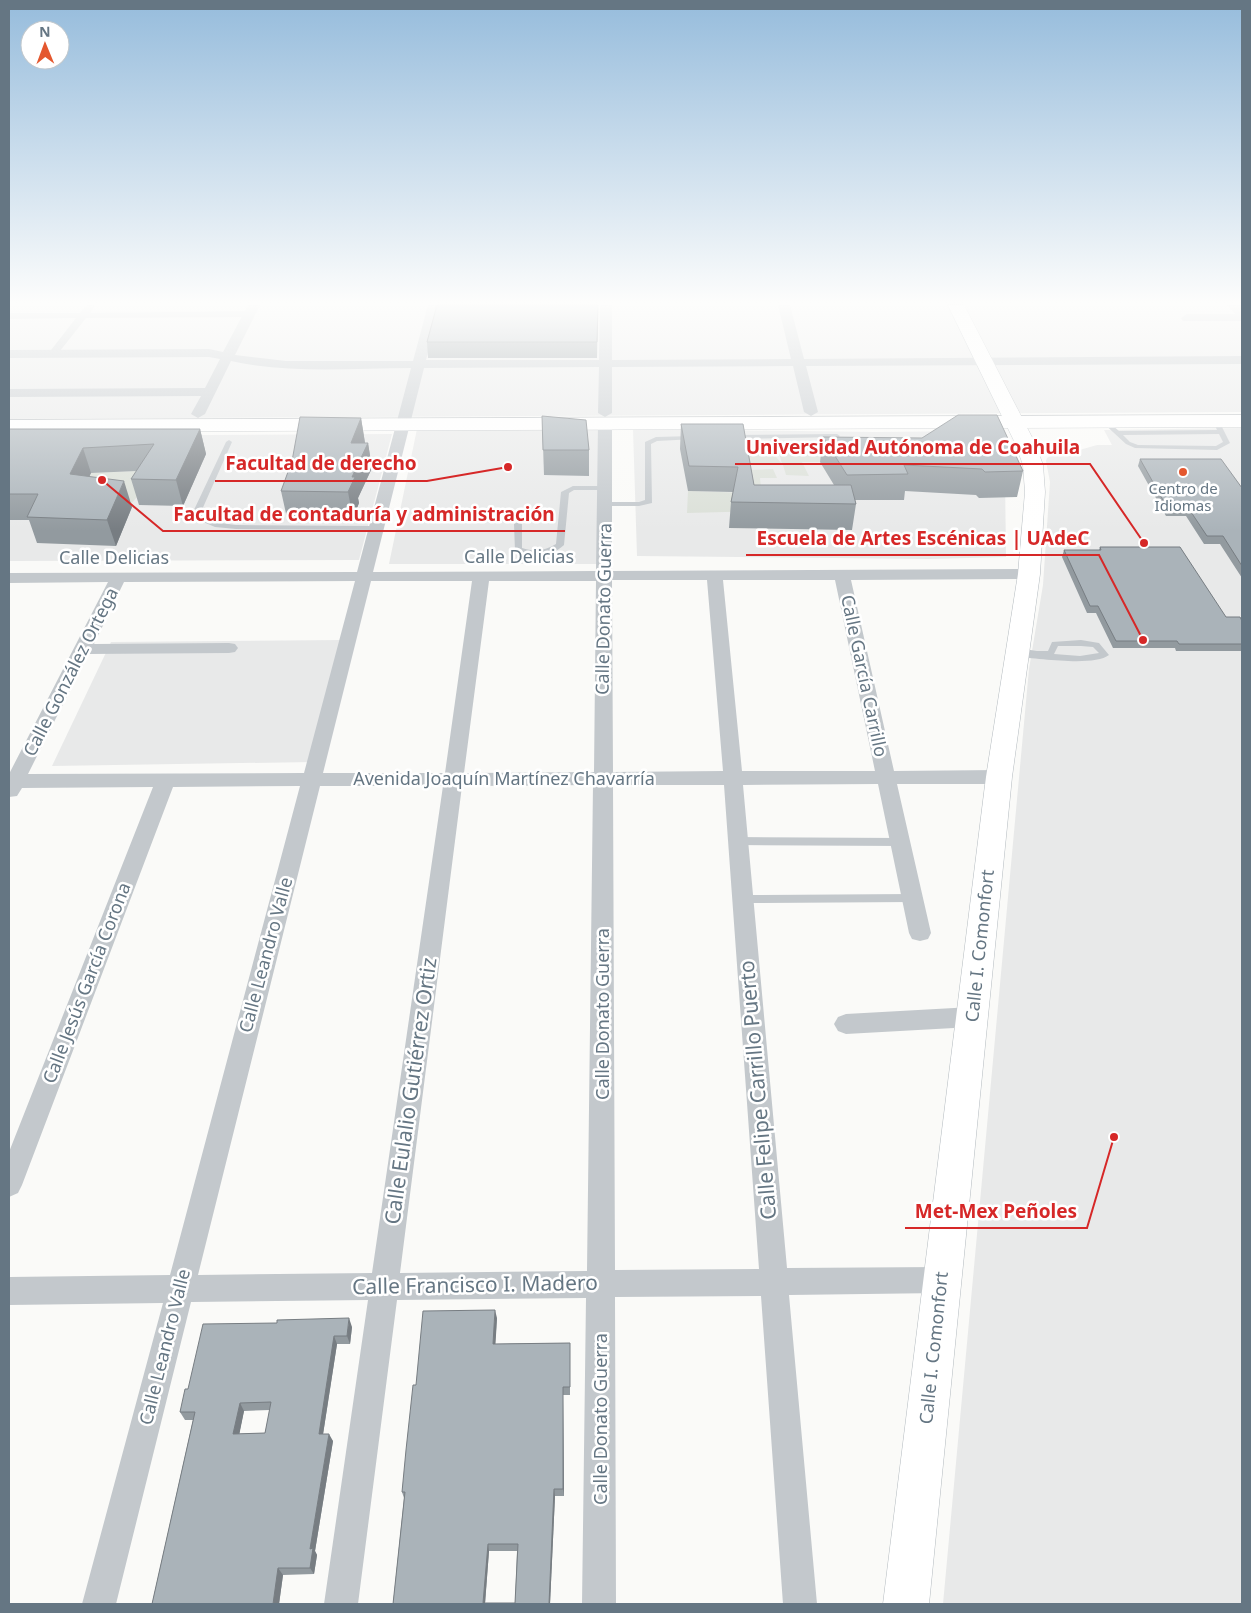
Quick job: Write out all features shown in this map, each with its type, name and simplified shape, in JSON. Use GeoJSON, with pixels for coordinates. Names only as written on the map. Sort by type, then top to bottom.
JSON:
{"type":"FeatureCollection","features":[{"type":"Feature","properties":{"kind":"main road","name":"Calle I. Comonfort"},"geometry":{"type":"LineString","coordinates":[[906,1604],[999,777],[1029,574],[1035,492],[1033,465],[1025,443],[994,380]]}},
{"type":"Feature","properties":{"kind":"main road"},"geometry":{"type":"LineString","coordinates":[[9,426],[405,419],[1012,417],[1242,411]]}},
{"type":"Feature","properties":{"kind":"main road"},"geometry":{"type":"LineString","coordinates":[[605,418],[811,412],[1012,417],[1079,421],[1110,427],[1218,427],[1242,421]]}},
{"type":"Feature","properties":{"kind":"main road"},"geometry":{"type":"LineString","coordinates":[[9,415],[198,414],[405,419]]}},
{"type":"Feature","properties":{"kind":"main road"},"geometry":{"type":"LineString","coordinates":[[1025,443],[1047,432],[1079,421]]}},
{"type":"Feature","properties":{"kind":"street"},"geometry":{"type":"LineString","coordinates":[[198,414],[216,380]]}},
{"type":"Feature","properties":{"kind":"street","name":"Calle Leandro Valle"},"geometry":{"type":"LineString","coordinates":[[98,1604],[415,380]]}},
{"type":"Feature","properties":{"kind":"street","name":"Calle Donato Guerra"},"geometry":{"type":"LineString","coordinates":[[599,1604],[605,380]]}},
{"type":"Feature","properties":{"kind":"street"},"geometry":{"type":"LineString","coordinates":[[803,380],[811,412]]}},
{"type":"Feature","properties":{"kind":"street"},"geometry":{"type":"LineString","coordinates":[[9,393],[210,392]]}},
{"type":"Feature","properties":{"kind":"street","name":"Calle Delicias"},"geometry":{"type":"LineString","coordinates":[[9,578],[1029,574]]}},
{"type":"Feature","properties":{"kind":"street","name":"Calle García Carrillo"},"geometry":{"type":"LineString","coordinates":[[842,575],[920,933]]}},
{"type":"Feature","properties":{"kind":"street","name":"Calle Felipe Carrillo Puerto"},"geometry":{"type":"LineString","coordinates":[[715,576],[800,1604]]}},
{"type":"Feature","properties":{"kind":"street","name":"Calle Eulalio Gutiérrez Ortiz"},"geometry":{"type":"LineString","coordinates":[[341,1604],[481,577]]}},
{"type":"Feature","properties":{"kind":"street","name":"Calle González Ortega"},"geometry":{"type":"LineString","coordinates":[[11,785],[119,578]]}},
{"type":"Feature","properties":{"kind":"street"},"geometry":{"type":"LineString","coordinates":[[82,649],[229,648]]}},
{"type":"Feature","properties":{"kind":"street","name":"Avenida Joaquín Martínez Chavarría"},"geometry":{"type":"LineString","coordinates":[[11,785],[165,781],[999,777]]}},
{"type":"Feature","properties":{"kind":"street","name":"Calle Jesús García Corona"},"geometry":{"type":"LineString","coordinates":[[9,1185],[165,781]]}},
{"type":"Feature","properties":{"kind":"street"},"geometry":{"type":"LineString","coordinates":[[846,1024],[972,1017]]}},
{"type":"Feature","properties":{"kind":"street","name":"Calle Francisco I. Madero"},"geometry":{"type":"LineString","coordinates":[[9,1291],[941,1280]]}},
{"type":"Feature","properties":{"kind":"lane"},"geometry":{"type":"LineString","coordinates":[[1110,427],[1132,445],[1141,448],[1222,447],[1227,443],[1218,427]]}},
{"type":"Feature","properties":{"kind":"lane"},"geometry":{"type":"LineString","coordinates":[[729,437],[836,436]]}},
{"type":"Feature","properties":{"kind":"lane"},"geometry":{"type":"LineString","coordinates":[[518,524],[518,549],[539,553],[554,550],[560,545],[565,492],[573,488],[639,504],[649,501],[646,446],[650,441],[660,438],[699,438]]}},
{"type":"Feature","properties":{"kind":"lane"},"geometry":{"type":"LineString","coordinates":[[229,442],[197,512],[199,517],[218,525],[236,527],[377,528]]}},
{"type":"Feature","properties":{"kind":"lane"},"geometry":{"type":"LineString","coordinates":[[1081,643],[1096,645],[1105,655],[1080,658],[1016,652],[1051,653],[1055,644],[1081,643]]}},
{"type":"Feature","properties":{"kind":"lane"},"geometry":{"type":"LineString","coordinates":[[738,841],[900,842]]}},
{"type":"Feature","properties":{"kind":"lane"},"geometry":{"type":"LineString","coordinates":[[743,900],[912,898]]}},
{"type":"Feature","properties":{"kind":"shaded area"},"geometry":{"type":"Polygon","coordinates":[[[9,380],[1242,380],[1242,412],[9,419],[9,380]]]}},
{"type":"Feature","properties":{"kind":"shaded area"},"geometry":{"type":"Polygon","coordinates":[[[606,428],[604,564],[389,564],[417,429],[606,428]]]}},
{"type":"Feature","properties":{"kind":"shaded area"},"geometry":{"type":"Polygon","coordinates":[[[1242,428],[1242,1604],[943,1604],[1029,669],[1043,585],[1050,482],[1046,461],[1047,458],[1060,450],[1076,451],[1097,445],[1112,445],[1104,430],[1242,428]]]}},
{"type":"Feature","properties":{"kind":"shaded area"},"geometry":{"type":"Polygon","coordinates":[[[633,429],[874,432],[988,431],[1005,476],[1006,557],[929,559],[637,556],[633,429]]]}},
{"type":"Feature","properties":{"kind":"shaded area"},"geometry":{"type":"Polygon","coordinates":[[[392,434],[359,560],[9,561],[9,436],[392,434]]]}},
{"type":"Feature","properties":{"kind":"shaded area"},"geometry":{"type":"Polygon","coordinates":[[[727,444],[765,444],[782,464],[777,445],[848,445],[853,462],[802,462],[809,476],[786,475],[783,465],[745,464],[727,444]]]}},
{"type":"Feature","properties":{"kind":"shaded area"},"geometry":{"type":"Polygon","coordinates":[[[773,469],[777,478],[760,478],[763,511],[687,513],[688,491],[749,493],[730,471],[773,469]]]}},
{"type":"Feature","properties":{"kind":"shaded area"},"geometry":{"type":"Polygon","coordinates":[[[161,470],[129,506],[79,500],[91,473],[161,470]]]}},
{"type":"Feature","properties":{"kind":"shaded area"},"geometry":{"type":"Polygon","coordinates":[[[342,640],[313,762],[52,766],[111,642],[342,640]]]}},
{"type":"Feature","properties":{"kind":"building"},"geometry":{"type":"Polygon","coordinates":[[[958,415],[997,415],[1023,471],[985,472],[982,469],[904,465],[908,474],[847,475],[823,437],[922,438],[958,415]]]}},
{"type":"Feature","properties":{"kind":"building"},"geometry":{"type":"Polygon","coordinates":[[[542,416],[586,420],[589,450],[543,450],[542,416]]]}},
{"type":"Feature","properties":{"kind":"building"},"geometry":{"type":"Polygon","coordinates":[[[300,417],[361,418],[351,443],[368,443],[352,477],[355,477],[348,492],[281,491],[292,461],[300,417]]]}},
{"type":"Feature","properties":{"kind":"building"},"geometry":{"type":"Polygon","coordinates":[[[681,424],[743,424],[754,485],[851,485],[856,504],[731,502],[738,467],[689,466],[681,424]]]}},
{"type":"Feature","properties":{"kind":"building"},"geometry":{"type":"Polygon","coordinates":[[[9,429],[200,429],[176,480],[131,479],[154,444],[83,448],[70,474],[124,481],[107,520],[27,517],[38,494],[9,494],[9,429]]]}},
{"type":"Feature","properties":{"kind":"building"},"geometry":{"type":"Polygon","coordinates":[[[1140,459],[1221,459],[1242,488],[1242,566],[1223,536],[1207,536],[1189,509],[1168,509],[1140,459]]]}},
{"type":"Feature","properties":{"kind":"building"},"geometry":{"type":"Polygon","coordinates":[[[1100,547],[1180,547],[1226,617],[1240,617],[1242,621],[1242,644],[1116,641],[1098,606],[1090,606],[1064,550],[1101,550],[1100,547]]]}},
{"type":"Feature","properties":{"kind":"building"},"geometry":{"type":"Polygon","coordinates":[[[495,1310],[493,1344],[570,1343],[570,1387],[563,1387],[563,1489],[554,1489],[549,1604],[393,1604],[405,1492],[402,1492],[406,1450],[413,1385],[416,1385],[423,1311],[495,1310]],[[488,1544],[483,1603],[515,1603],[518,1544],[488,1544]]]}},
{"type":"Feature","properties":{"kind":"building"},"geometry":{"type":"Polygon","coordinates":[[[349,1318],[347,1336],[334,1336],[319,1434],[329,1434],[310,1549],[313,1548],[310,1568],[278,1568],[273,1604],[152,1604],[195,1412],[180,1412],[185,1389],[188,1389],[203,1324],[277,1323],[277,1320],[349,1318]],[[271,1402],[240,1403],[233,1434],[265,1433],[271,1402]]]}},
{"type":"Feature","properties":{"kind":"place","name":"Facultad de derecho"},"geometry":{"type":"Point","coordinates":[508,467]}},
{"type":"Feature","properties":{"kind":"place","name":"Centro de Idiomas"},"geometry":{"type":"Point","coordinates":[1183,472]}},
{"type":"Feature","properties":{"kind":"place","name":"Facultad de contaduría y administración"},"geometry":{"type":"Point","coordinates":[102,480]}},
{"type":"Feature","properties":{"kind":"place","name":"Universidad Autónoma de Coahuila"},"geometry":{"type":"Point","coordinates":[1144,543]}},
{"type":"Feature","properties":{"kind":"place","name":"Escuela de Artes Escénicas | UAdeC"},"geometry":{"type":"Point","coordinates":[1143,640]}},
{"type":"Feature","properties":{"kind":"place","name":"Met-Mex Peñoles"},"geometry":{"type":"Point","coordinates":[1114,1137]}}]}
